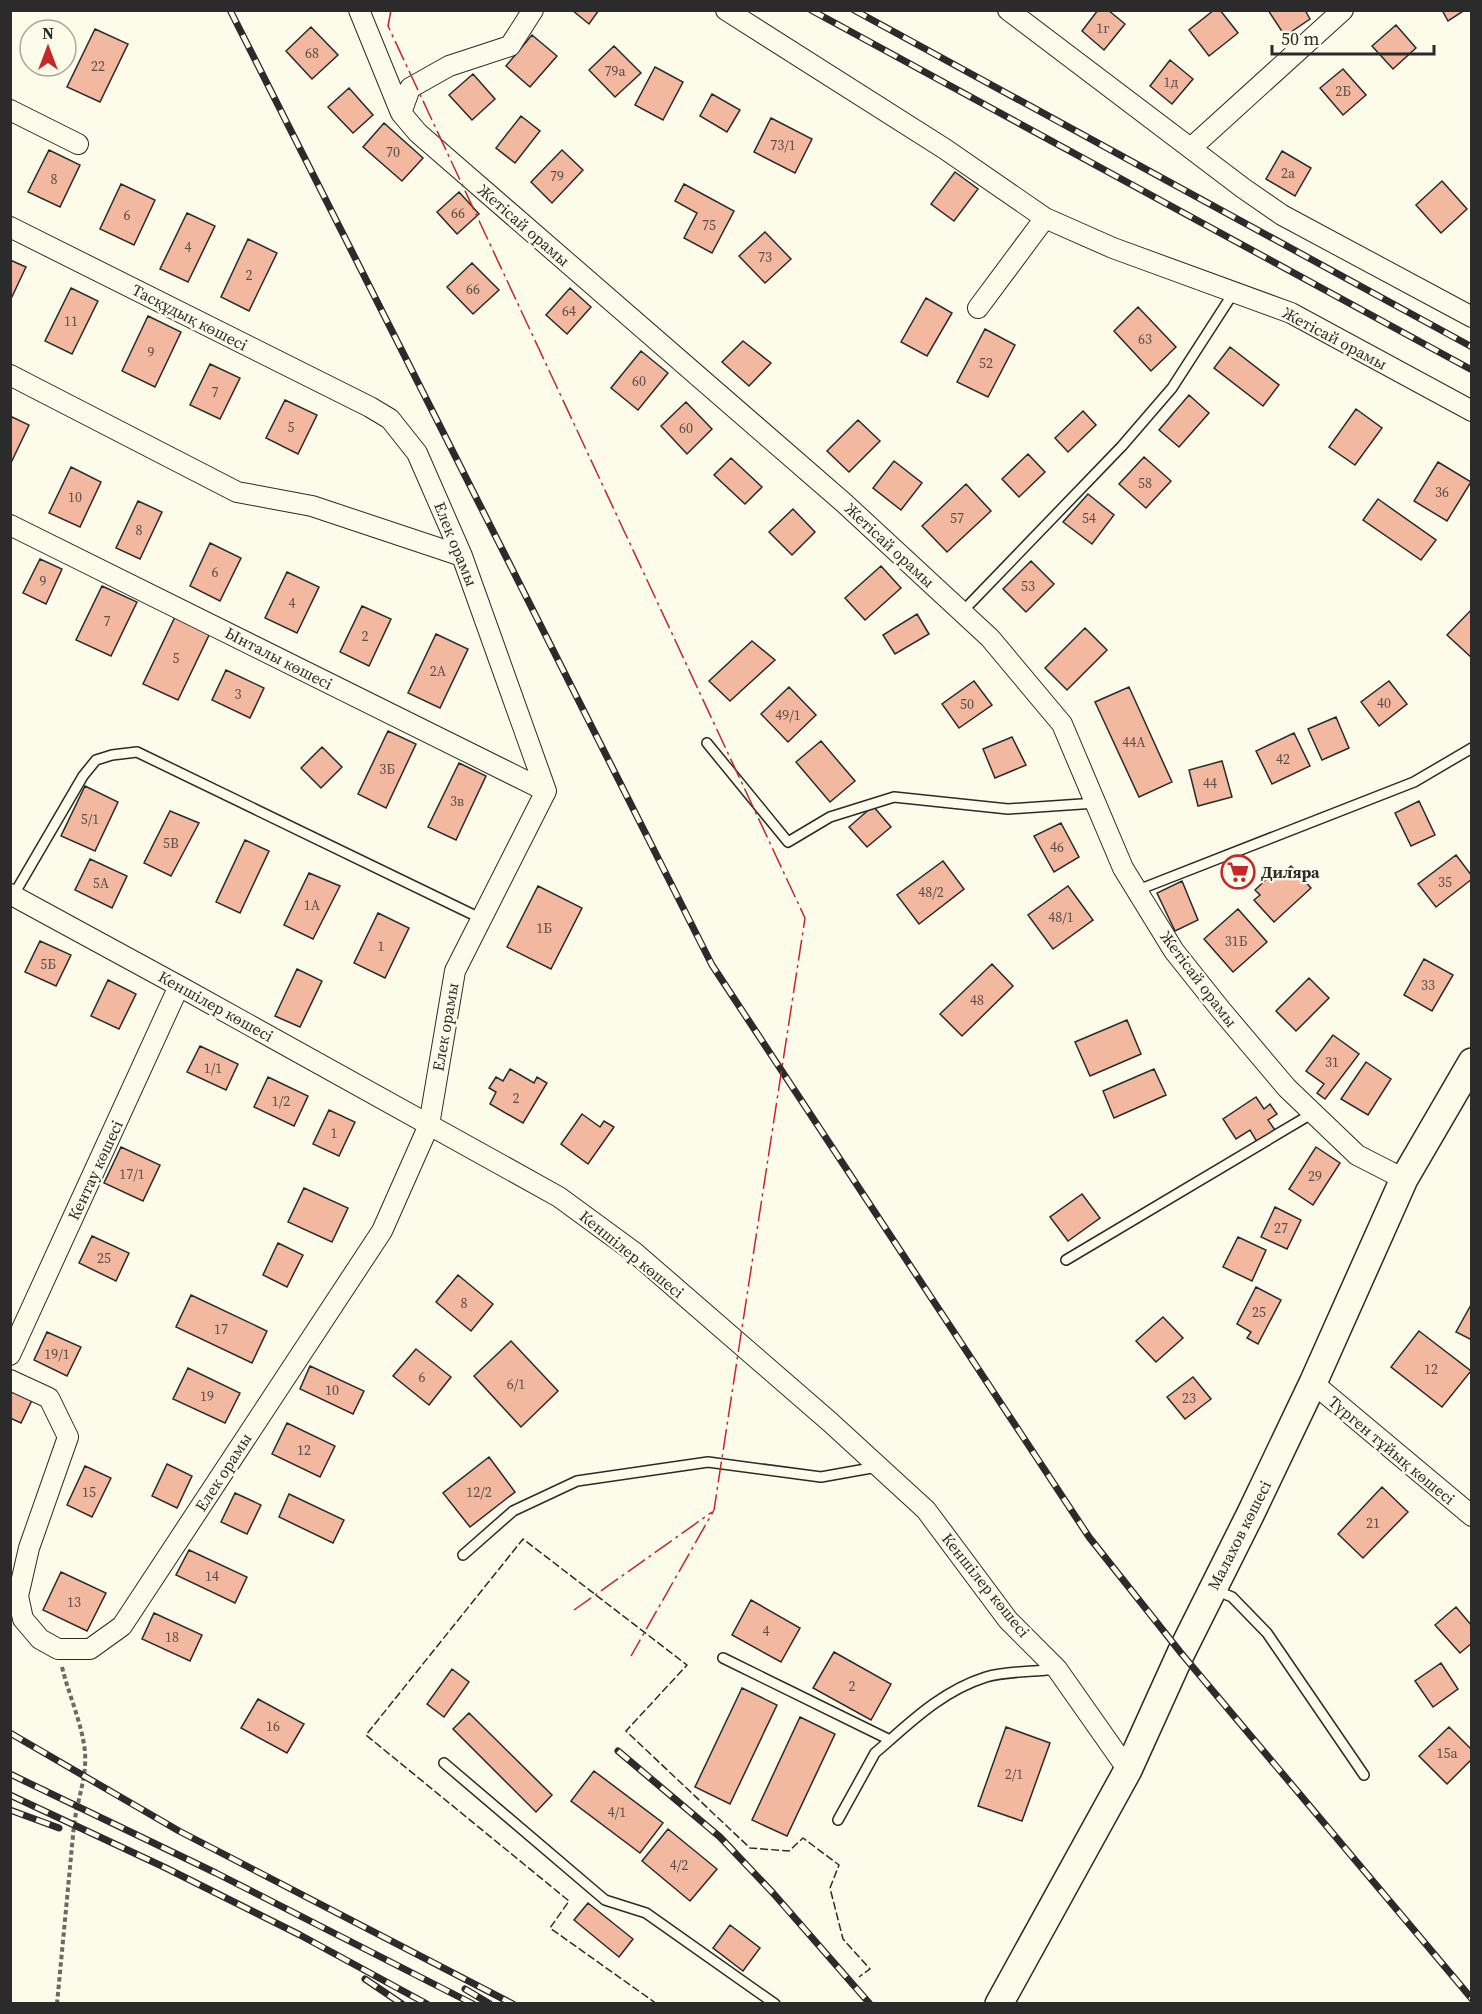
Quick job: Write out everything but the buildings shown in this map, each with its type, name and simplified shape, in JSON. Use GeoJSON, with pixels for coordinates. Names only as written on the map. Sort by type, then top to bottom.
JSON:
{"type":"FeatureCollection","features":[{"type":"Feature","properties":{"kind":"main road","name":"Малахов көшесі"},"geometry":{"type":"LineString","coordinates":[[999,2004],[1128,1770],[1212,1589],[1313,1383],[1404,1179],[1472,1062]]}},
{"type":"Feature","properties":{"kind":"street","name":"Жетісай орамы"},"geometry":{"type":"LineString","coordinates":[[359,10],[401,113],[418,133],[843,502],[990,638],[1062,724],[1123,868],[1174,951],[1287,1088],[1357,1155],[1404,1179]]}},
{"type":"Feature","properties":{"kind":"street"},"geometry":{"type":"LineString","coordinates":[[401,113],[410,88],[449,66],[510,46],[533,10]]}},
{"type":"Feature","properties":{"kind":"street","name":"Жетісай орамы"},"geometry":{"type":"LineString","coordinates":[[726,10],[927,137],[1045,218],[1113,249],[1291,313],[1472,411]]}},
{"type":"Feature","properties":{"kind":"street"},"geometry":{"type":"LineString","coordinates":[[1008,10],[1282,215],[1472,317]]}},
{"type":"Feature","properties":{"kind":"street"},"geometry":{"type":"LineString","coordinates":[[1191,148],[1343,10]]}},
{"type":"Feature","properties":{"kind":"street"},"geometry":{"type":"LineString","coordinates":[[10,110],[78,144]]}},
{"type":"Feature","properties":{"kind":"street"},"geometry":{"type":"LineString","coordinates":[[978,308],[1045,218]]}},
{"type":"Feature","properties":{"kind":"street","name":"Тасқұдық көшесі"},"geometry":{"type":"LineString","coordinates":[[10,227],[370,407]]}},
{"type":"Feature","properties":{"kind":"street"},"geometry":{"type":"LineString","coordinates":[[10,375],[237,492],[312,506],[462,556]]}},
{"type":"Feature","properties":{"kind":"street","name":"Елек орамы"},"geometry":{"type":"LineString","coordinates":[[58,1649],[90,1649],[122,1626],[382,1231],[429,1125],[455,971],[546,791],[462,556],[417,453],[390,419],[370,407]]}},
{"type":"Feature","properties":{"kind":"street","name":"Ынталы көшесі"},"geometry":{"type":"LineString","coordinates":[[10,525],[546,791]]}},
{"type":"Feature","properties":{"kind":"street","name":"Кеншілер көшесі"},"geometry":{"type":"LineString","coordinates":[[12,895],[559,1197],[634,1252],[926,1510],[1008,1620],[1057,1669],[1128,1770]]}},
{"type":"Feature","properties":{"kind":"street","name":"Кентау көшесі"},"geometry":{"type":"LineString","coordinates":[[10,1355],[179,986]]}},
{"type":"Feature","properties":{"kind":"street"},"geometry":{"type":"LineString","coordinates":[[10,1380],[49,1398],[68,1437],[29,1548],[18,1596],[23,1619],[40,1639],[58,1649]]}},
{"type":"Feature","properties":{"kind":"street","name":"Түрген тұйық көшесі"},"geometry":{"type":"LineString","coordinates":[[1313,1383],[1472,1516]]}},
{"type":"Feature","properties":{"kind":"lane"},"geometry":{"type":"LineString","coordinates":[[962,612],[1113,455],[1172,388],[1234,292]]}},
{"type":"Feature","properties":{"kind":"lane"},"geometry":{"type":"LineString","coordinates":[[707,743],[788,842],[830,817],[894,797],[1008,809],[1096,803]]}},
{"type":"Feature","properties":{"kind":"lane"},"geometry":{"type":"LineString","coordinates":[[1138,890],[1414,782],[1472,748]]}},
{"type":"Feature","properties":{"kind":"lane"},"geometry":{"type":"LineString","coordinates":[[12,895],[83,776],[96,760],[112,755],[137,752],[482,919]]}},
{"type":"Feature","properties":{"kind":"lane"},"geometry":{"type":"LineString","coordinates":[[1066,1260],[1313,1113]]}},
{"type":"Feature","properties":{"kind":"lane"},"geometry":{"type":"LineString","coordinates":[[463,1555],[513,1511],[577,1481],[708,1462],[821,1477],[879,1467]]}},
{"type":"Feature","properties":{"kind":"lane"},"geometry":{"type":"LineString","coordinates":[[1212,1589],[1232,1597],[1267,1633],[1364,1774]]}},
{"type":"Feature","properties":{"kind":"lane"},"geometry":{"type":"LineString","coordinates":[[723,1658],[890,1740]]}},
{"type":"Feature","properties":{"kind":"lane"},"geometry":{"type":"LineString","coordinates":[[838,1820],[875,1753],[922,1712],[957,1688],[988,1677],[1057,1669]]}},
{"type":"Feature","properties":{"kind":"lane"},"geometry":{"type":"LineString","coordinates":[[444,1763],[605,1900],[646,1913],[775,2004]]}},
{"type":"Feature","properties":{"kind":"path"},"geometry":{"type":"LineString","coordinates":[[57,2004],[76,1806],[84,1776],[85,1754],[81,1731],[65,1681],[58,1649]]}},
{"type":"Feature","properties":{"kind":"railway"},"geometry":{"type":"LineString","coordinates":[[230,10],[712,965],[1089,1537],[1181,1653],[1472,1999]]}},
{"type":"Feature","properties":{"kind":"railway"},"geometry":{"type":"LineString","coordinates":[[811,10],[1472,370]]}},
{"type":"Feature","properties":{"kind":"railway"},"geometry":{"type":"LineString","coordinates":[[854,10],[1472,347]]}},
{"type":"Feature","properties":{"kind":"railway"},"geometry":{"type":"LineString","coordinates":[[10,1733],[179,1831],[513,2004]]}},
{"type":"Feature","properties":{"kind":"railway"},"geometry":{"type":"LineString","coordinates":[[618,1751],[720,1837],[773,1893],[870,2004]]}},
{"type":"Feature","properties":{"kind":"railway"},"geometry":{"type":"LineString","coordinates":[[10,1774],[216,1873],[473,2004]]}},
{"type":"Feature","properties":{"kind":"railway"},"geometry":{"type":"LineString","coordinates":[[10,1795],[166,1868],[300,1935],[427,2004]]}},
{"type":"Feature","properties":{"kind":"railway"},"geometry":{"type":"LineString","coordinates":[[10,1810],[59,1828]]}},
{"type":"Feature","properties":{"kind":"railway"},"geometry":{"type":"LineString","coordinates":[[365,1979],[402,2004]]}},
{"type":"Feature","properties":{"kind":"railway"},"geometry":{"type":"LineString","coordinates":[[465,1989],[490,2004]]}},
{"type":"Feature","properties":{"kind":"fence"},"geometry":{"type":"LineString","coordinates":[[657,2004],[550,1928],[569,1901],[366,1735],[523,1539],[687,1665],[626,1731],[750,1848],[789,1851],[803,1838],[839,1865],[830,1888],[843,1939],[870,1969],[859,1977]]}},
{"type":"Feature","properties":{"kind":"power"},"geometry":{"type":"LineString","coordinates":[[391,10],[388,26],[805,918],[714,1510],[631,1656]]}},
{"type":"Feature","properties":{"kind":"power"},"geometry":{"type":"LineString","coordinates":[[574,1610],[712,1512]]}},
{"type":"Feature","properties":{"kind":"place","name":"Диляра"},"geometry":{"type":"Point","coordinates":[1238,872]}}]}
